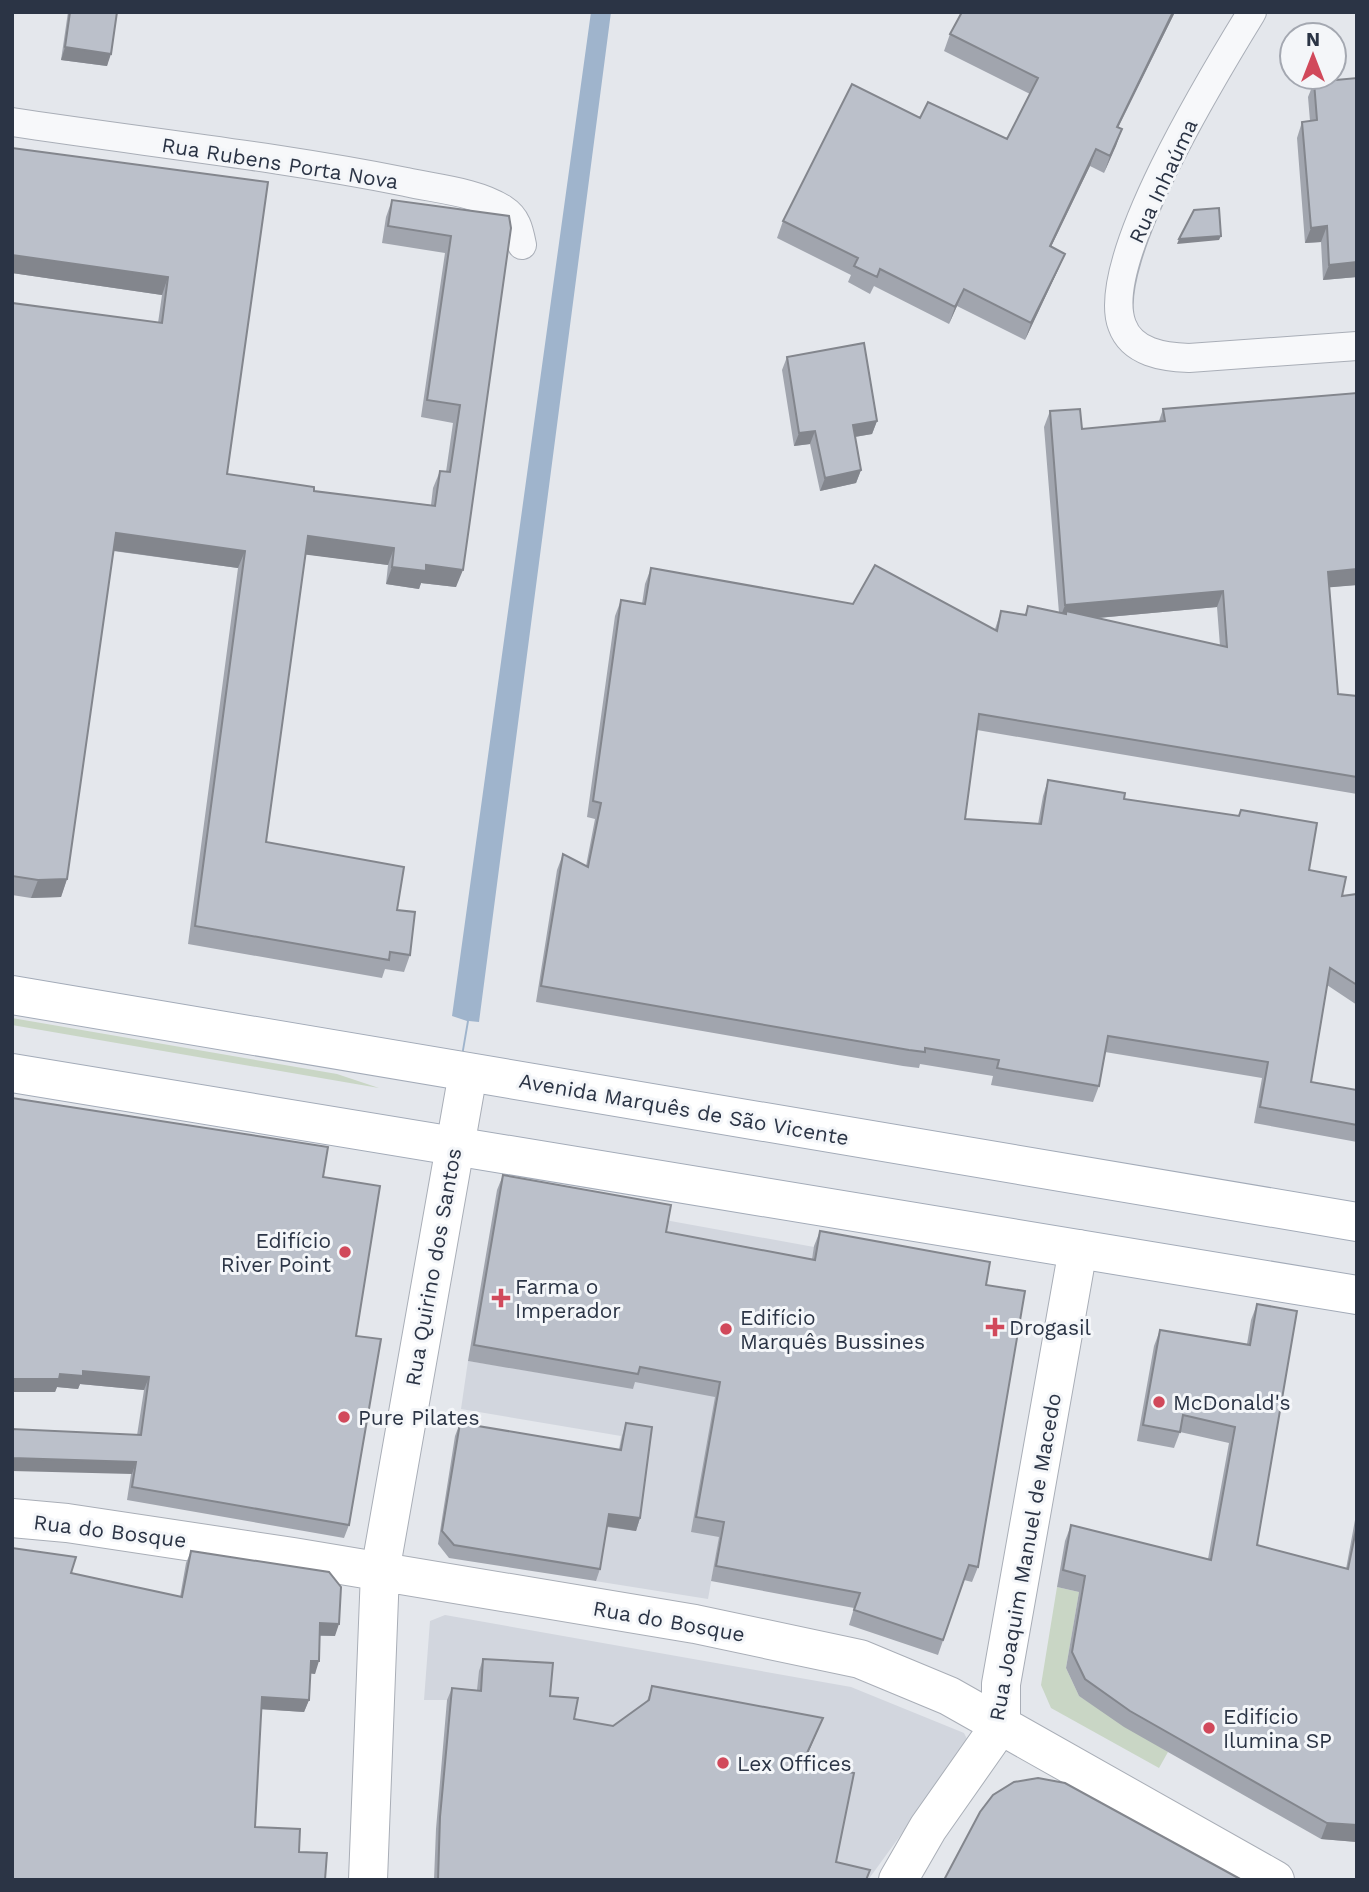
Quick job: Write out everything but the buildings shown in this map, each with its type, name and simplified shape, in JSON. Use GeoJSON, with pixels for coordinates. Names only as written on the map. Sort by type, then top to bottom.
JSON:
{"type":"FeatureCollection","features":[{"type":"Feature","properties":{"kind":"street","name":"Rua Inhaúma"},"geometry":{"type":"LineString","coordinates":[[1252,12],[1217,70],[1152,196],[1131,249],[1120,291],[1121,324],[1128,336],[1141,347],[1162,357],[1189,358],[1357,346]]}},
{"type":"Feature","properties":{"kind":"street","name":"Rua Rubens Porta Nova"},"geometry":{"type":"LineString","coordinates":[[12,122],[372,175],[483,200],[504,209],[517,223],[522,245]]}},
{"type":"Feature","properties":{"kind":"street","name":"Avenida Marquês de São Vicente"},"geometry":{"type":"LineString","coordinates":[[12,995],[1357,1222]]}},
{"type":"Feature","properties":{"kind":"street"},"geometry":{"type":"LineString","coordinates":[[12,1073],[1357,1295]]}},
{"type":"Feature","properties":{"kind":"street","name":"Rua Quirino dos Santos"},"geometry":{"type":"LineString","coordinates":[[368,1880],[380,1572],[468,1073]]}},
{"type":"Feature","properties":{"kind":"street","name":"Rua Joaquim Manuel de Macedo"},"geometry":{"type":"LineString","coordinates":[[898,1880],[929,1828],[1001,1724],[1001,1684],[1078,1249]]}},
{"type":"Feature","properties":{"kind":"street","name":"Rua do Bosque"},"geometry":{"type":"LineString","coordinates":[[12,1518],[67,1523],[695,1624],[860,1660],[949,1696],[1275,1880]]}},
{"type":"Feature","properties":{"kind":"shaded area"},"geometry":{"type":"Polygon","coordinates":[[[665,1220],[814,1247],[783,1436],[739,1429],[708,1599],[595,1581],[621,1436],[461,1409],[468,1361],[633,1388],[665,1220]]]}},
{"type":"Feature","properties":{"kind":"shaded area"},"geometry":{"type":"Polygon","coordinates":[[[445,1615],[851,1687],[964,1733],[967,1739],[961,1752],[868,1880],[854,1880],[447,1700],[424,1700],[430,1621],[445,1615]]]}},
{"type":"Feature","properties":{"kind":"green space"},"geometry":{"type":"Polygon","coordinates":[[[12,1018],[337,1074],[379,1088],[12,1025],[12,1018]]]}},
{"type":"Feature","properties":{"kind":"green space"},"geometry":{"type":"Polygon","coordinates":[[[1057,1587],[1079,1592],[1066,1668],[1079,1696],[1168,1752],[1159,1768],[1051,1708],[1041,1685],[1057,1587]]]}},
{"type":"Feature","properties":{"kind":"water"},"geometry":{"type":"Polygon","coordinates":[[[591,12],[611,12],[479,1022],[469,1021],[375,1563],[467,1021],[452,1016],[591,12]]]}},
{"type":"Feature","properties":{"kind":"place","name":"Edifício River Point"},"geometry":{"type":"Point","coordinates":[345,1252]}},
{"type":"Feature","properties":{"kind":"place","name":"Farma o Imperador"},"geometry":{"type":"Point","coordinates":[501,1298]}},
{"type":"Feature","properties":{"kind":"place","name":"Drogasil"},"geometry":{"type":"Point","coordinates":[995,1327]}},
{"type":"Feature","properties":{"kind":"place","name":"Edifício Marquês Bussines"},"geometry":{"type":"Point","coordinates":[726,1329]}},
{"type":"Feature","properties":{"kind":"place","name":"McDonald's"},"geometry":{"type":"Point","coordinates":[1159,1402]}},
{"type":"Feature","properties":{"kind":"place","name":"Pure Pilates"},"geometry":{"type":"Point","coordinates":[344,1417]}},
{"type":"Feature","properties":{"kind":"place","name":"Edifício Ilumina SP"},"geometry":{"type":"Point","coordinates":[1209,1728]}},
{"type":"Feature","properties":{"kind":"place","name":"Lex Offices"},"geometry":{"type":"Point","coordinates":[723,1763]}}]}
